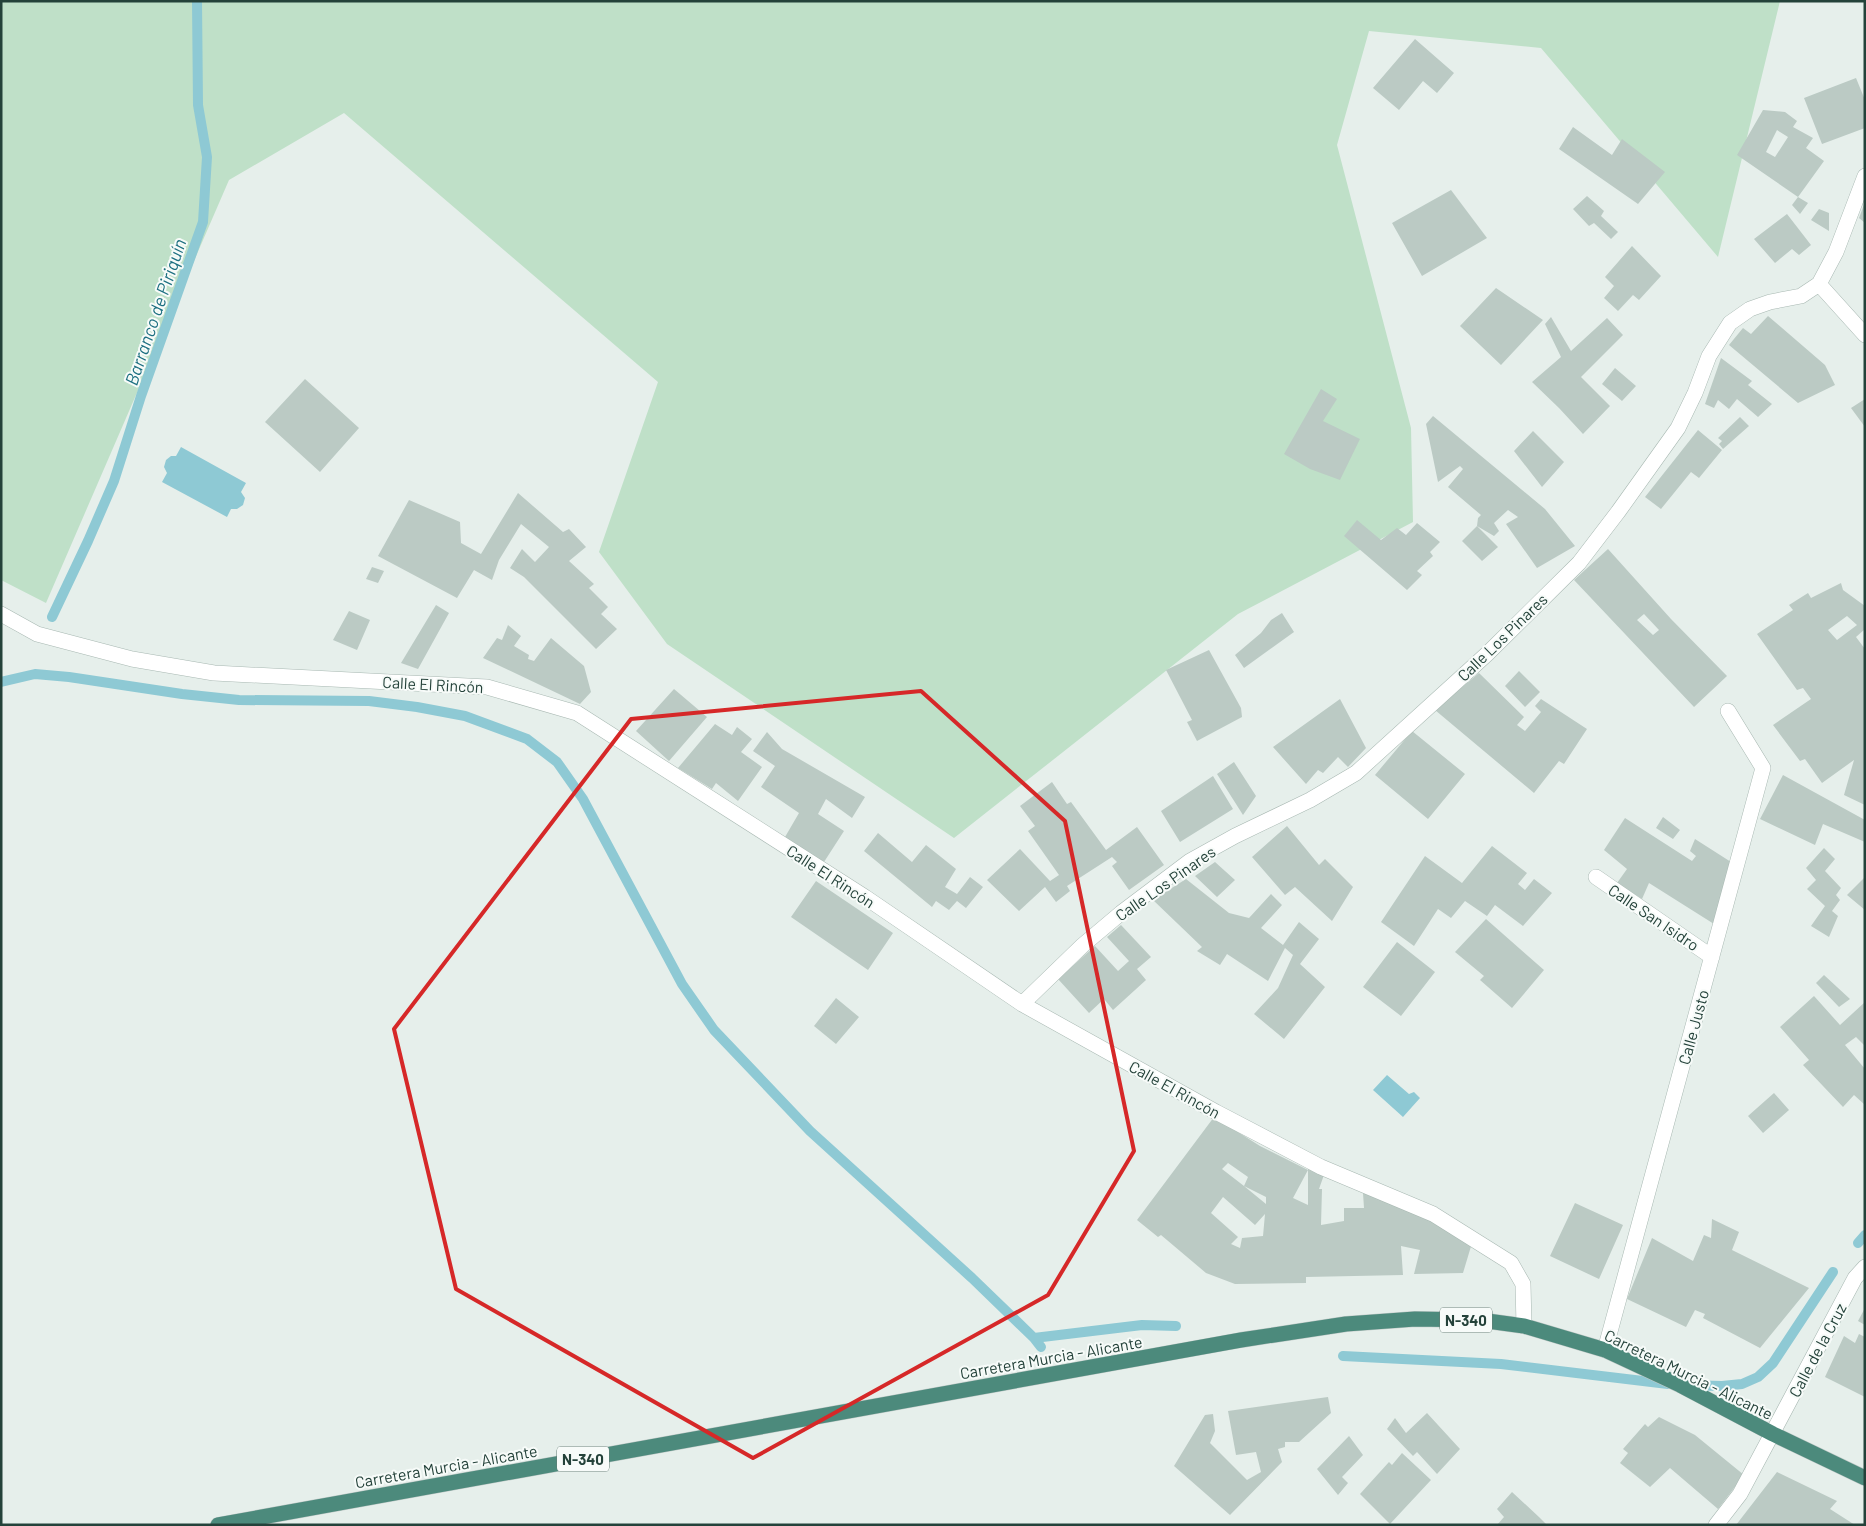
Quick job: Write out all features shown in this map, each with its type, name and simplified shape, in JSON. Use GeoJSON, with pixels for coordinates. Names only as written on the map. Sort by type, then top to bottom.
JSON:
{"type":"FeatureCollection","features":[{"type":"Feature","properties":{"kind":"highway","name":"Carretera Murcia - Alicante"},"geometry":{"type":"LineString","coordinates":[[218,1525],[1241,1340],[1346,1324],[1415,1319],[1480,1320],[1524,1326],[1605,1350],[1680,1385],[1773,1434],[1865,1478]]}},
{"type":"Feature","properties":{"kind":"street"},"geometry":{"type":"LineString","coordinates":[[1865,176],[1836,252],[1819,284],[1865,335]]}},
{"type":"Feature","properties":{"kind":"street","name":"Calle Los Pinares"},"geometry":{"type":"LineString","coordinates":[[1022,1004],[1083,945],[1121,913],[1190,861],[1235,836],[1310,800],[1356,773],[1413,723],[1487,654],[1579,563],[1678,428],[1695,392],[1708,356],[1730,323],[1750,309],[1770,302],[1801,296],[1819,284]]}},
{"type":"Feature","properties":{"kind":"street","name":"Calle El Rincón"},"geometry":{"type":"LineString","coordinates":[[1,614],[37,634],[132,659],[214,673],[487,687],[577,713],[865,897],[1022,1004],[1216,1112],[1321,1167],[1433,1214],[1511,1263],[1523,1284],[1524,1326]]}},
{"type":"Feature","properties":{"kind":"street","name":"Calle Justo"},"geometry":{"type":"LineString","coordinates":[[1605,1350],[1763,768],[1728,711]]}},
{"type":"Feature","properties":{"kind":"street","name":"Calle San Isidro"},"geometry":{"type":"LineString","coordinates":[[1596,877],[1712,957]]}},
{"type":"Feature","properties":{"kind":"street","name":"Calle de la Cruz"},"geometry":{"type":"LineString","coordinates":[[1716,1525],[1740,1494],[1855,1278],[1865,1267]]}},
{"type":"Feature","properties":{"kind":"highlighted area"},"geometry":{"type":"Polygon","coordinates":[[[921,691],[1065,821],[1134,1151],[1048,1295],[753,1458],[456,1289],[394,1029],[631,719],[921,691]]]}},
{"type":"Feature","properties":{"kind":"green space"},"geometry":{"type":"Polygon","coordinates":[[[1,1],[1780,1],[1718,257],[1541,48],[1369,31],[1337,145],[1411,428],[1413,522],[1238,614],[954,838],[667,644],[599,552],[658,382],[344,113],[229,180],[46,603],[1,580],[1,1]]]}},
{"type":"Feature","properties":{"kind":"water"},"geometry":{"type":"Polygon","coordinates":[[[181,447],[246,483],[241,492],[245,498],[243,505],[237,509],[231,509],[227,517],[162,482],[167,473],[164,467],[166,460],[171,456],[176,456],[181,447]]]}},
{"type":"Feature","properties":{"kind":"water"},"geometry":{"type":"Polygon","coordinates":[[[1387,1075],[1409,1094],[1414,1092],[1420,1098],[1403,1117],[1373,1090],[1387,1075]]]}},
{"type":"Feature","properties":{"kind":"building"},"geometry":{"type":"Polygon","coordinates":[[[1415,39],[1454,73],[1437,93],[1423,81],[1399,110],[1373,88],[1415,39]]]}},
{"type":"Feature","properties":{"kind":"building"},"geometry":{"type":"Polygon","coordinates":[[[1856,78],[1865,100],[1865,128],[1822,144],[1804,98],[1856,78]]]}},
{"type":"Feature","properties":{"kind":"building"},"geometry":{"type":"Polygon","coordinates":[[[1763,110],[1785,112],[1797,121],[1793,127],[1813,138],[1806,148],[1824,161],[1798,197],[1737,155],[1763,110]],[[1777,130],[1766,152],[1775,157],[1788,137],[1777,130]]]}},
{"type":"Feature","properties":{"kind":"building"},"geometry":{"type":"Polygon","coordinates":[[[1573,127],[1612,155],[1622,139],[1665,172],[1638,204],[1559,149],[1573,127]]]}},
{"type":"Feature","properties":{"kind":"building"},"geometry":{"type":"Polygon","coordinates":[[[1451,190],[1487,238],[1422,276],[1392,223],[1451,190]]]}},
{"type":"Feature","properties":{"kind":"building"},"geometry":{"type":"Polygon","coordinates":[[[1587,196],[1604,211],[1601,216],[1618,232],[1611,239],[1594,223],[1589,226],[1573,209],[1587,196]]]}},
{"type":"Feature","properties":{"kind":"building"},"geometry":{"type":"Polygon","coordinates":[[[1798,197],[1808,203],[1800,214],[1792,205],[1798,197]]]}},
{"type":"Feature","properties":{"kind":"building"},"geometry":{"type":"Polygon","coordinates":[[[1865,202],[1865,223],[1859,218],[1865,202]]]}},
{"type":"Feature","properties":{"kind":"building"},"geometry":{"type":"Polygon","coordinates":[[[1819,209],[1829,213],[1829,231],[1811,220],[1819,209]]]}},
{"type":"Feature","properties":{"kind":"building"},"geometry":{"type":"Polygon","coordinates":[[[1787,214],[1811,245],[1799,255],[1792,249],[1775,263],[1754,239],[1787,214]]]}},
{"type":"Feature","properties":{"kind":"building"},"geometry":{"type":"Polygon","coordinates":[[[1632,246],[1661,276],[1639,300],[1633,295],[1618,311],[1604,298],[1614,286],[1605,277],[1632,246]]]}},
{"type":"Feature","properties":{"kind":"building"},"geometry":{"type":"Polygon","coordinates":[[[1496,288],[1543,320],[1501,365],[1460,326],[1496,288]]]}},
{"type":"Feature","properties":{"kind":"building"},"geometry":{"type":"Polygon","coordinates":[[[1768,316],[1825,365],[1835,385],[1798,403],[1729,345],[1743,328],[1751,334],[1768,316]]]}},
{"type":"Feature","properties":{"kind":"building"},"geometry":{"type":"Polygon","coordinates":[[[1551,317],[1571,351],[1607,318],[1623,335],[1581,377],[1610,406],[1583,434],[1532,382],[1561,357],[1545,324],[1551,317]]]}},
{"type":"Feature","properties":{"kind":"building"},"geometry":{"type":"Polygon","coordinates":[[[1721,358],[1752,381],[1748,385],[1772,404],[1758,417],[1737,399],[1729,409],[1718,400],[1714,408],[1705,404],[1721,358]]]}},
{"type":"Feature","properties":{"kind":"building"},"geometry":{"type":"Polygon","coordinates":[[[1615,368],[1636,386],[1622,401],[1602,384],[1615,368]]]}},
{"type":"Feature","properties":{"kind":"building"},"geometry":{"type":"Polygon","coordinates":[[[305,379],[359,428],[320,472],[265,422],[305,379]]]}},
{"type":"Feature","properties":{"kind":"building"},"geometry":{"type":"Polygon","coordinates":[[[1321,389],[1337,399],[1323,421],[1360,439],[1340,480],[1310,469],[1284,454],[1321,389]]]}},
{"type":"Feature","properties":{"kind":"building"},"geometry":{"type":"Polygon","coordinates":[[[1865,399],[1865,427],[1851,408],[1865,399]]]}},
{"type":"Feature","properties":{"kind":"building"},"geometry":{"type":"Polygon","coordinates":[[[1433,416],[1545,509],[1575,546],[1537,568],[1506,524],[1518,517],[1508,510],[1494,523],[1499,531],[1494,536],[1477,526],[1478,518],[1481,515],[1448,487],[1463,469],[1460,466],[1438,482],[1426,424],[1433,416]]]}},
{"type":"Feature","properties":{"kind":"building"},"geometry":{"type":"Polygon","coordinates":[[[1740,417],[1749,426],[1723,449],[1719,444],[1722,441],[1718,438],[1740,417]]]}},
{"type":"Feature","properties":{"kind":"building"},"geometry":{"type":"Polygon","coordinates":[[[1698,430],[1722,450],[1699,478],[1691,472],[1661,509],[1645,497],[1698,430]]]}},
{"type":"Feature","properties":{"kind":"building"},"geometry":{"type":"Polygon","coordinates":[[[1533,431],[1564,462],[1542,487],[1514,451],[1533,431]]]}},
{"type":"Feature","properties":{"kind":"building"},"geometry":{"type":"Polygon","coordinates":[[[518,493],[563,532],[569,529],[586,547],[569,561],[594,584],[589,588],[608,607],[601,614],[617,629],[596,649],[524,577],[510,568],[522,549],[535,562],[549,547],[521,524],[499,560],[492,580],[474,570],[457,598],[378,556],[409,500],[460,522],[461,543],[481,554],[518,493]]]}},
{"type":"Feature","properties":{"kind":"building"},"geometry":{"type":"Polygon","coordinates":[[[1357,520],[1381,540],[1397,528],[1406,535],[1417,523],[1440,542],[1430,552],[1433,556],[1417,571],[1422,575],[1407,590],[1344,536],[1357,520]]]}},
{"type":"Feature","properties":{"kind":"building"},"geometry":{"type":"Polygon","coordinates":[[[1477,526],[1498,547],[1482,561],[1462,541],[1477,526]]]}},
{"type":"Feature","properties":{"kind":"building"},"geometry":{"type":"Polygon","coordinates":[[[1608,549],[1671,619],[1727,676],[1694,707],[1574,580],[1608,549]],[[1644,614],[1637,620],[1653,635],[1659,630],[1644,614]]]}},
{"type":"Feature","properties":{"kind":"building"},"geometry":{"type":"Polygon","coordinates":[[[372,567],[384,571],[378,583],[366,579],[372,567]]]}},
{"type":"Feature","properties":{"kind":"building"},"geometry":{"type":"Polygon","coordinates":[[[1841,583],[1843,590],[1865,606],[1865,629],[1856,637],[1865,649],[1865,805],[1844,795],[1854,760],[1822,783],[1805,759],[1800,761],[1773,725],[1811,699],[1803,688],[1797,690],[1757,634],[1793,610],[1789,605],[1808,593],[1811,598],[1841,583]],[[1847,616],[1828,630],[1837,640],[1857,625],[1847,616]]]}},
{"type":"Feature","properties":{"kind":"building"},"geometry":{"type":"Polygon","coordinates":[[[436,605],[449,613],[418,669],[401,663],[436,605]]]}},
{"type":"Feature","properties":{"kind":"building"},"geometry":{"type":"Polygon","coordinates":[[[349,611],[370,620],[357,650],[333,640],[349,611]]]}},
{"type":"Feature","properties":{"kind":"building"},"geometry":{"type":"Polygon","coordinates":[[[1282,613],[1294,632],[1244,668],[1235,655],[1261,633],[1271,620],[1282,613]]]}},
{"type":"Feature","properties":{"kind":"building"},"geometry":{"type":"Polygon","coordinates":[[[508,625],[521,636],[514,646],[529,655],[528,659],[534,661],[551,638],[584,666],[591,692],[580,704],[483,658],[497,638],[502,640],[508,625]]]}},
{"type":"Feature","properties":{"kind":"building"},"geometry":{"type":"Polygon","coordinates":[[[1209,650],[1241,708],[1242,717],[1197,741],[1187,722],[1192,720],[1166,670],[1209,650]]]}},
{"type":"Feature","properties":{"kind":"building"},"geometry":{"type":"Polygon","coordinates":[[[1519,671],[1540,692],[1525,707],[1505,686],[1519,671]]]}},
{"type":"Feature","properties":{"kind":"building"},"geometry":{"type":"Polygon","coordinates":[[[1479,673],[1524,717],[1517,725],[1525,731],[1541,712],[1535,706],[1541,699],[1587,729],[1564,764],[1559,761],[1534,793],[1435,710],[1479,673]]]}},
{"type":"Feature","properties":{"kind":"building"},"geometry":{"type":"Polygon","coordinates":[[[674,689],[707,717],[669,761],[636,731],[674,689]]]}},
{"type":"Feature","properties":{"kind":"building"},"geometry":{"type":"Polygon","coordinates":[[[1340,699],[1366,748],[1348,767],[1338,757],[1323,773],[1318,770],[1306,784],[1273,747],[1340,699]]]}},
{"type":"Feature","properties":{"kind":"building"},"geometry":{"type":"Polygon","coordinates":[[[715,724],[732,735],[737,727],[752,739],[741,752],[762,767],[738,801],[716,783],[712,789],[678,768],[715,724]]]}},
{"type":"Feature","properties":{"kind":"building"},"geometry":{"type":"Polygon","coordinates":[[[1412,731],[1465,774],[1428,819],[1375,775],[1412,731]]]}},
{"type":"Feature","properties":{"kind":"building"},"geometry":{"type":"Polygon","coordinates":[[[767,732],[782,749],[865,797],[852,818],[826,799],[818,814],[844,831],[824,862],[785,837],[799,813],[761,787],[775,766],[753,751],[767,732]]]}},
{"type":"Feature","properties":{"kind":"building"},"geometry":{"type":"Polygon","coordinates":[[[1234,762],[1256,796],[1243,815],[1217,774],[1234,762]]]}},
{"type":"Feature","properties":{"kind":"building"},"geometry":{"type":"Polygon","coordinates":[[[1783,775],[1865,820],[1865,842],[1823,824],[1815,845],[1760,819],[1783,775]]]}},
{"type":"Feature","properties":{"kind":"building"},"geometry":{"type":"Polygon","coordinates":[[[1213,776],[1233,809],[1180,842],[1161,811],[1213,776]]]}},
{"type":"Feature","properties":{"kind":"building"},"geometry":{"type":"Polygon","coordinates":[[[1052,782],[1067,804],[1071,802],[1106,850],[1137,827],[1164,865],[1129,890],[1112,866],[1117,862],[1112,857],[1067,886],[1070,891],[1056,902],[1045,887],[1019,911],[987,880],[1020,849],[1050,881],[1059,875],[1028,831],[1035,826],[1020,806],[1052,782]]]}},
{"type":"Feature","properties":{"kind":"building"},"geometry":{"type":"Polygon","coordinates":[[[1663,817],[1680,830],[1673,839],[1656,828],[1663,817]]]}},
{"type":"Feature","properties":{"kind":"building"},"geometry":{"type":"Polygon","coordinates":[[[1625,818],[1692,861],[1696,856],[1690,851],[1695,839],[1731,862],[1714,924],[1649,883],[1642,899],[1617,883],[1627,869],[1604,850],[1625,818]]]}},
{"type":"Feature","properties":{"kind":"building"},"geometry":{"type":"Polygon","coordinates":[[[1287,826],[1319,865],[1325,859],[1353,887],[1332,921],[1295,887],[1285,895],[1252,857],[1287,826]]]}},
{"type":"Feature","properties":{"kind":"building"},"geometry":{"type":"Polygon","coordinates":[[[878,833],[912,862],[926,845],[956,869],[945,887],[957,894],[970,877],[983,887],[966,908],[957,901],[949,910],[936,901],[932,907],[864,851],[878,833]]]}},
{"type":"Feature","properties":{"kind":"building"},"geometry":{"type":"Polygon","coordinates":[[[1492,846],[1527,873],[1518,884],[1525,890],[1534,879],[1552,893],[1523,926],[1495,905],[1487,916],[1465,901],[1451,918],[1438,909],[1414,946],[1381,922],[1425,856],[1462,883],[1492,846]]]}},
{"type":"Feature","properties":{"kind":"building"},"geometry":{"type":"Polygon","coordinates":[[[1824,848],[1835,859],[1825,871],[1841,888],[1836,895],[1840,900],[1832,911],[1838,916],[1829,937],[1811,926],[1825,906],[1807,889],[1816,880],[1806,868],[1824,848]]]}},
{"type":"Feature","properties":{"kind":"building"},"geometry":{"type":"Polygon","coordinates":[[[1215,862],[1235,880],[1217,897],[1195,876],[1215,862]]]}},
{"type":"Feature","properties":{"kind":"building"},"geometry":{"type":"Polygon","coordinates":[[[1865,877],[1865,910],[1847,895],[1865,877]]]}},
{"type":"Feature","properties":{"kind":"building"},"geometry":{"type":"Polygon","coordinates":[[[1186,879],[1229,913],[1249,918],[1271,894],[1282,905],[1261,928],[1283,945],[1299,922],[1319,939],[1300,964],[1325,987],[1284,1039],[1254,1014],[1278,988],[1293,955],[1285,948],[1268,981],[1227,954],[1220,965],[1197,951],[1202,947],[1153,900],[1186,879]]]}},
{"type":"Feature","properties":{"kind":"building"},"geometry":{"type":"Polygon","coordinates":[[[816,881],[893,933],[868,970],[791,917],[816,881]]]}},
{"type":"Feature","properties":{"kind":"building"},"geometry":{"type":"Polygon","coordinates":[[[1486,919],[1544,970],[1512,1008],[1480,980],[1484,976],[1455,952],[1486,919]]]}},
{"type":"Feature","properties":{"kind":"building"},"geometry":{"type":"Polygon","coordinates":[[[1121,925],[1151,957],[1137,969],[1146,980],[1113,1010],[1104,999],[1089,1013],[1058,979],[1095,946],[1118,971],[1129,961],[1107,937],[1121,925]]]}},
{"type":"Feature","properties":{"kind":"building"},"geometry":{"type":"Polygon","coordinates":[[[1397,942],[1435,972],[1401,1016],[1363,987],[1397,942]]]}},
{"type":"Feature","properties":{"kind":"building"},"geometry":{"type":"Polygon","coordinates":[[[1824,975],[1850,999],[1839,1007],[1816,983],[1824,975]]]}},
{"type":"Feature","properties":{"kind":"building"},"geometry":{"type":"Polygon","coordinates":[[[1814,996],[1840,1025],[1865,1002],[1865,1046],[1856,1037],[1845,1045],[1865,1069],[1865,1105],[1854,1095],[1843,1107],[1803,1065],[1809,1060],[1780,1027],[1814,996]]]}},
{"type":"Feature","properties":{"kind":"building"},"geometry":{"type":"Polygon","coordinates":[[[836,998],[859,1017],[836,1044],[814,1026],[836,998]]]}},
{"type":"Feature","properties":{"kind":"building"},"geometry":{"type":"Polygon","coordinates":[[[1774,1093],[1789,1110],[1763,1133],[1748,1116],[1774,1093]]]}},
{"type":"Feature","properties":{"kind":"building"},"geometry":{"type":"Polygon","coordinates":[[[1214,1117],[1260,1146],[1308,1170],[1309,1163],[1325,1172],[1319,1189],[1322,1189],[1321,1225],[1344,1221],[1344,1208],[1364,1208],[1363,1193],[1379,1199],[1404,1203],[1472,1243],[1463,1273],[1414,1274],[1420,1250],[1401,1246],[1403,1275],[1306,1277],[1306,1283],[1235,1284],[1206,1273],[1161,1235],[1158,1237],[1137,1220],[1214,1117]],[[1228,1163],[1222,1169],[1244,1186],[1248,1177],[1228,1163]],[[1308,1170],[1293,1198],[1308,1205],[1308,1170]],[[1244,1186],[1266,1204],[1266,1197],[1244,1186]],[[1223,1197],[1211,1213],[1238,1237],[1231,1244],[1240,1248],[1242,1238],[1263,1236],[1265,1214],[1255,1225],[1223,1197]]]}},
{"type":"Feature","properties":{"kind":"building"},"geometry":{"type":"Polygon","coordinates":[[[1575,1203],[1623,1225],[1599,1279],[1550,1256],[1575,1203]]]}},
{"type":"Feature","properties":{"kind":"building"},"geometry":{"type":"Polygon","coordinates":[[[1712,1219],[1739,1232],[1732,1250],[1809,1288],[1760,1348],[1703,1318],[1705,1314],[1695,1310],[1686,1327],[1627,1299],[1652,1238],[1693,1261],[1704,1235],[1711,1238],[1712,1219]]]}},
{"type":"Feature","properties":{"kind":"building"},"geometry":{"type":"Polygon","coordinates":[[[1865,1308],[1865,1325],[1858,1321],[1865,1308]]]}},
{"type":"Feature","properties":{"kind":"building"},"geometry":{"type":"Polygon","coordinates":[[[1859,1334],[1865,1337],[1865,1397],[1825,1377],[1844,1336],[1855,1343],[1859,1334]]]}},
{"type":"Feature","properties":{"kind":"building"},"geometry":{"type":"Polygon","coordinates":[[[1328,1397],[1331,1413],[1299,1442],[1285,1442],[1285,1447],[1278,1449],[1282,1462],[1230,1515],[1174,1466],[1205,1415],[1213,1414],[1215,1431],[1210,1443],[1247,1480],[1261,1472],[1256,1452],[1236,1455],[1228,1411],[1328,1397]]]}},
{"type":"Feature","properties":{"kind":"building"},"geometry":{"type":"Polygon","coordinates":[[[1427,1413],[1460,1449],[1437,1474],[1417,1452],[1413,1456],[1387,1429],[1395,1418],[1406,1433],[1427,1413]]]}},
{"type":"Feature","properties":{"kind":"building"},"geometry":{"type":"Polygon","coordinates":[[[1659,1417],[1695,1435],[1744,1475],[1718,1509],[1670,1468],[1650,1487],[1620,1463],[1628,1453],[1623,1449],[1645,1424],[1648,1427],[1659,1417]]]}},
{"type":"Feature","properties":{"kind":"building"},"geometry":{"type":"Polygon","coordinates":[[[1349,1436],[1363,1455],[1342,1477],[1348,1483],[1338,1495],[1317,1469],[1349,1436]]]}},
{"type":"Feature","properties":{"kind":"building"},"geometry":{"type":"Polygon","coordinates":[[[1402,1453],[1431,1480],[1390,1524],[1360,1494],[1389,1462],[1392,1465],[1402,1453]]]}},
{"type":"Feature","properties":{"kind":"building"},"geometry":{"type":"Polygon","coordinates":[[[1777,1472],[1837,1501],[1830,1509],[1855,1525],[1736,1525],[1777,1472]]]}},
{"type":"Feature","properties":{"kind":"building"},"geometry":{"type":"Polygon","coordinates":[[[1512,1492],[1547,1525],[1497,1525],[1504,1517],[1497,1509],[1512,1492]]]}},
{"type":"Feature","properties":{"kind":"waterway","name":"Barranco de Piriquín"},"geometry":{"type":"LineString","coordinates":[[52,617],[114,481],[141,396],[203,222],[207,157],[198,105],[197,1]]}},
{"type":"Feature","properties":{"kind":"waterway"},"geometry":{"type":"LineString","coordinates":[[1,682],[35,674],[239,700],[369,701],[465,716],[527,739],[557,762],[583,799],[682,984],[714,1030],[810,1131],[972,1278],[1041,1347]]}},
{"type":"Feature","properties":{"kind":"waterway"},"geometry":{"type":"LineString","coordinates":[[1858,1243],[1865,1235]]}},
{"type":"Feature","properties":{"kind":"waterway"},"geometry":{"type":"LineString","coordinates":[[1685,1385],[1722,1386],[1742,1384],[1758,1377],[1773,1363],[1833,1272]]}},
{"type":"Feature","properties":{"kind":"waterway"},"geometry":{"type":"LineString","coordinates":[[1034,1338],[1142,1325],[1176,1326]]}},
{"type":"Feature","properties":{"kind":"waterway"},"geometry":{"type":"LineString","coordinates":[[1343,1356],[1501,1364],[1668,1384]]}}]}
